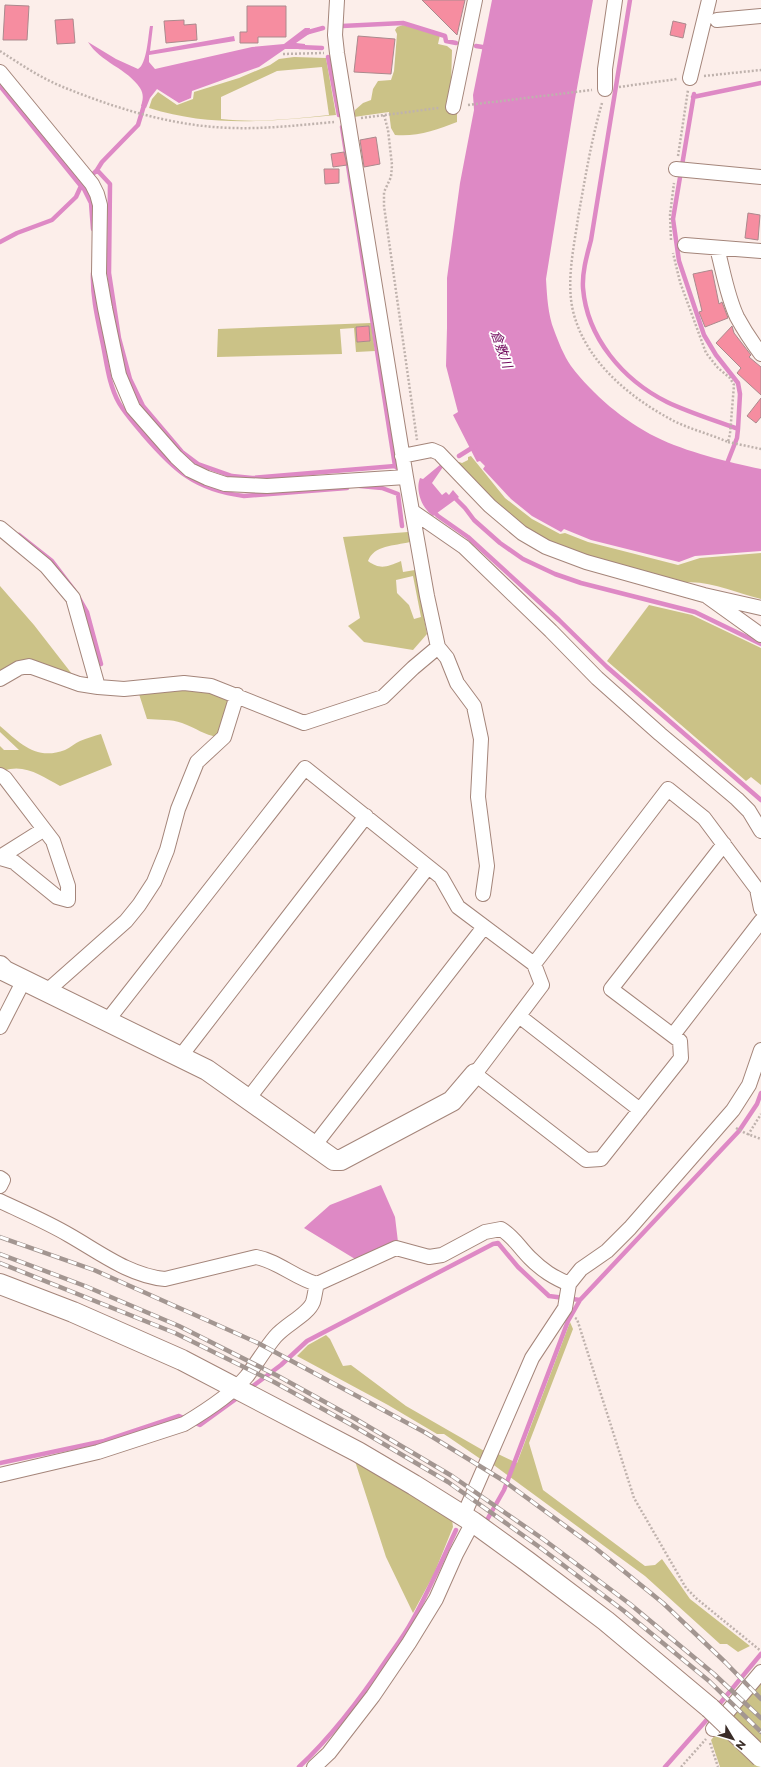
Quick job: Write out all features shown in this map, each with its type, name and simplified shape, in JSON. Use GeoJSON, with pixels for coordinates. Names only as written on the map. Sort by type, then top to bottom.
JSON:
{"type":"FeatureCollection","features":[{"type":"Feature","properties":{"kind":"street"},"geometry":{"type":"LineString","coordinates":[[337,0],[335,35],[337,53],[402,456],[438,647],[448,658],[457,683],[474,706],[481,739],[478,798],[487,866],[483,894]]}},
{"type":"Feature","properties":{"kind":"street"},"geometry":{"type":"LineString","coordinates":[[455,106],[475,0]]}},
{"type":"Feature","properties":{"kind":"street"},"geometry":{"type":"LineString","coordinates":[[599,89],[605,69],[615,0]]}},
{"type":"Feature","properties":{"kind":"street"},"geometry":{"type":"LineString","coordinates":[[690,78],[709,0]]}},
{"type":"Feature","properties":{"kind":"street"},"geometry":{"type":"LineString","coordinates":[[717,20],[761,16]]}},
{"type":"Feature","properties":{"kind":"street"},"geometry":{"type":"LineString","coordinates":[[0,72],[88,180],[97,194],[100,205],[99,274],[119,375],[133,408],[176,457],[190,470],[207,478],[225,484],[246,486],[406,477]]}},
{"type":"Feature","properties":{"kind":"street"},"geometry":{"type":"LineString","coordinates":[[679,169],[761,177]]}},
{"type":"Feature","properties":{"kind":"street"},"geometry":{"type":"LineString","coordinates":[[685,245],[761,252]]}},
{"type":"Feature","properties":{"kind":"street"},"geometry":{"type":"LineString","coordinates":[[717,248],[737,316],[749,338],[761,354]]}},
{"type":"Feature","properties":{"kind":"street"},"geometry":{"type":"LineString","coordinates":[[402,456],[432,450],[439,453],[490,506],[522,533],[546,547],[586,562],[704,595],[761,608]]}},
{"type":"Feature","properties":{"kind":"street"},"geometry":{"type":"LineString","coordinates":[[412,511],[464,548],[551,631],[597,678],[737,799],[749,811],[761,831]]}},
{"type":"Feature","properties":{"kind":"street"},"geometry":{"type":"LineString","coordinates":[[0,528],[46,566],[73,598],[98,687]]}},
{"type":"Feature","properties":{"kind":"street"},"geometry":{"type":"LineString","coordinates":[[704,595],[759,634]]}},
{"type":"Feature","properties":{"kind":"street"},"geometry":{"type":"LineString","coordinates":[[0,679],[19,668],[29,666],[79,684],[98,687],[124,689],[184,683],[211,686],[237,695],[304,723],[383,697],[413,668],[438,647]]}},
{"type":"Feature","properties":{"kind":"street"},"geometry":{"type":"LineString","coordinates":[[47,991],[126,921],[139,905],[154,882],[167,850],[178,809],[197,762],[224,737],[237,695]]}},
{"type":"Feature","properties":{"kind":"street"},"geometry":{"type":"LineString","coordinates":[[0,966],[24,980],[47,991],[107,1021],[207,1070],[334,1160],[341,1160],[452,1101],[542,985],[534,964],[458,907],[441,878],[305,768],[107,1021]]}},
{"type":"Feature","properties":{"kind":"street"},"geometry":{"type":"LineString","coordinates":[[0,775],[5,778],[53,841],[68,886],[68,900],[57,896],[14,862],[0,857]]}},
{"type":"Feature","properties":{"kind":"street"},"geometry":{"type":"LineString","coordinates":[[534,964],[668,789],[704,818],[757,889],[761,909]]}},
{"type":"Feature","properties":{"kind":"street"},"geometry":{"type":"LineString","coordinates":[[180,1057],[366,816]]}},
{"type":"Feature","properties":{"kind":"street"},"geometry":{"type":"LineString","coordinates":[[0,857],[44,830]]}},
{"type":"Feature","properties":{"kind":"street"},"geometry":{"type":"LineString","coordinates":[[474,1074],[586,1160],[601,1159],[682,1058],[680,1041],[611,989],[724,844]]}},
{"type":"Feature","properties":{"kind":"street"},"geometry":{"type":"LineString","coordinates":[[248,1099],[428,867]]}},
{"type":"Feature","properties":{"kind":"street"},"geometry":{"type":"LineString","coordinates":[[673,1035],[761,921]]}},
{"type":"Feature","properties":{"kind":"street"},"geometry":{"type":"LineString","coordinates":[[314,1146],[484,927]]}},
{"type":"Feature","properties":{"kind":"street"},"geometry":{"type":"LineString","coordinates":[[0,1027],[24,980]]}},
{"type":"Feature","properties":{"kind":"street"},"geometry":{"type":"LineString","coordinates":[[519,1016],[640,1110]]}},
{"type":"Feature","properties":{"kind":"street"},"geometry":{"type":"LineString","coordinates":[[314,1767],[329,1753],[368,1702],[409,1643],[436,1599],[456,1554],[468,1519],[532,1358],[563,1311],[568,1293],[581,1269],[607,1251],[630,1228],[733,1110],[749,1085],[761,1050]]}},
{"type":"Feature","properties":{"kind":"street"},"geometry":{"type":"LineString","coordinates":[[0,1178],[3,1180],[0,1186]]}},
{"type":"Feature","properties":{"kind":"street"},"geometry":{"type":"LineString","coordinates":[[0,1201],[67,1234],[121,1265],[151,1278],[165,1279],[256,1257],[268,1259],[305,1281],[317,1284],[396,1248],[429,1257],[442,1255],[485,1232],[501,1228],[511,1234],[529,1257],[568,1293]]}},
{"type":"Feature","properties":{"kind":"street"},"geometry":{"type":"LineString","coordinates":[[0,1284],[73,1312],[182,1360],[358,1452],[414,1485],[468,1519],[606,1620],[710,1708],[761,1757]]}},
{"type":"Feature","properties":{"kind":"street"},"geometry":{"type":"LineString","coordinates":[[0,1475],[98,1452],[190,1420],[242,1391],[247,1376],[276,1336],[288,1324],[305,1313],[313,1303],[317,1284]]}},
{"type":"Feature","properties":{"kind":"street"},"geometry":{"type":"LineString","coordinates":[[713,1728],[761,1672]]}},
{"type":"Feature","properties":{"kind":"path"},"geometry":{"type":"LineString","coordinates":[[0,51],[62,86],[148,116],[196,125],[233,128],[284,127],[599,89],[574,244],[571,281],[573,310],[577,322],[586,342],[607,372],[626,390],[646,405],[673,420],[730,442],[761,449]]}},
{"type":"Feature","properties":{"kind":"path"},"geometry":{"type":"LineString","coordinates":[[283,54],[337,53]]}},
{"type":"Feature","properties":{"kind":"path"},"geometry":{"type":"LineString","coordinates":[[384,115],[388,130],[392,165],[391,177],[384,192],[384,206],[419,452]]}},
{"type":"Feature","properties":{"kind":"path"},"geometry":{"type":"LineString","coordinates":[[730,442],[731,423]]}},
{"type":"Feature","properties":{"kind":"path"},"geometry":{"type":"LineString","coordinates":[[748,1135],[761,1114]]}},
{"type":"Feature","properties":{"kind":"path"},"geometry":{"type":"LineString","coordinates":[[735,1126],[748,1135],[761,1139]]}},
{"type":"Feature","properties":{"kind":"path"},"geometry":{"type":"LineString","coordinates":[[577,1319],[637,1504],[686,1588],[697,1599],[760,1650]]}},
{"type":"Feature","properties":{"kind":"path"},"geometry":{"type":"LineString","coordinates":[[681,1767],[708,1736],[718,1767]]}},
{"type":"Feature","properties":{"kind":"shaded area"},"geometry":{"type":"Polygon","coordinates":[[[403,25],[440,35],[438,44],[447,46],[452,50],[451,87],[457,111],[457,122],[419,134],[395,135],[391,128],[389,112],[354,117],[355,110],[363,103],[371,100],[373,89],[378,81],[391,80],[394,71],[397,34],[395,30],[397,27],[403,25]]]}},
{"type":"Feature","properties":{"kind":"shaded area"},"geometry":{"type":"Polygon","coordinates":[[[294,57],[326,58],[336,115],[288,119],[329,115],[322,67],[277,71],[221,97],[221,119],[262,121],[219,121],[173,114],[149,108],[152,99],[158,92],[177,105],[193,99],[194,92],[239,78],[270,65],[279,59],[294,57]]]}},
{"type":"Feature","properties":{"kind":"shaded area"},"geometry":{"type":"Polygon","coordinates":[[[371,323],[375,351],[356,352],[354,328],[340,329],[342,354],[217,357],[218,329],[371,323]],[[369,326],[356,327],[357,342],[370,341],[369,326]]]}},
{"type":"Feature","properties":{"kind":"shaded area"},"geometry":{"type":"Polygon","coordinates":[[[471,456],[505,498],[532,519],[560,534],[565,533],[588,542],[678,565],[700,558],[761,553],[761,599],[708,584],[687,582],[677,584],[571,555],[524,530],[455,465],[459,462],[462,463],[468,460],[468,457],[471,456]]]}},
{"type":"Feature","properties":{"kind":"shaded area"},"geometry":{"type":"Polygon","coordinates":[[[408,532],[410,542],[380,549],[371,556],[368,561],[376,566],[384,567],[401,561],[403,572],[415,570],[427,634],[413,650],[364,642],[348,626],[360,618],[343,537],[408,532]],[[413,576],[396,580],[397,593],[409,605],[414,619],[421,617],[413,576]]]}},
{"type":"Feature","properties":{"kind":"shaded area"},"geometry":{"type":"Polygon","coordinates":[[[0,586],[34,625],[72,674],[33,661],[0,675],[0,586]]]}},
{"type":"Feature","properties":{"kind":"shaded area"},"geometry":{"type":"Polygon","coordinates":[[[649,605],[692,615],[761,648],[761,785],[751,777],[746,781],[607,661],[649,605]]]}},
{"type":"Feature","properties":{"kind":"shaded area"},"geometry":{"type":"Polygon","coordinates":[[[170,690],[198,690],[230,699],[218,737],[208,735],[178,722],[147,719],[139,694],[170,690]]]}},
{"type":"Feature","properties":{"kind":"shaded area"},"geometry":{"type":"Polygon","coordinates":[[[0,726],[22,744],[37,752],[45,753],[55,753],[65,750],[80,741],[101,734],[112,765],[60,786],[40,775],[26,770],[11,769],[4,771],[0,769],[0,746],[4,750],[19,750],[0,732],[0,726]]]}},
{"type":"Feature","properties":{"kind":"shaded area"},"geometry":{"type":"Polygon","coordinates":[[[570,1322],[573,1329],[529,1443],[543,1490],[645,1566],[655,1565],[662,1559],[690,1599],[750,1646],[738,1652],[727,1644],[720,1644],[645,1576],[491,1463],[496,1453],[517,1463],[570,1322]]]}},
{"type":"Feature","properties":{"kind":"shaded area"},"geometry":{"type":"Polygon","coordinates":[[[326,1335],[330,1339],[343,1366],[351,1365],[406,1406],[486,1452],[482,1460],[444,1434],[437,1434],[388,1405],[297,1356],[308,1345],[326,1335]]]}},
{"type":"Feature","properties":{"kind":"shaded area"},"geometry":{"type":"Polygon","coordinates":[[[354,1458],[452,1519],[453,1527],[434,1574],[413,1613],[386,1557],[354,1458]]]}},
{"type":"Feature","properties":{"kind":"shaded area"},"geometry":{"type":"Polygon","coordinates":[[[761,1682],[761,1767],[720,1767],[711,1740],[761,1682]]]}},
{"type":"Feature","properties":{"kind":"water","name":"倉敷川"},"geometry":{"type":"Polygon","coordinates":[[[492,0],[593,0],[575,99],[546,279],[550,318],[559,344],[571,366],[599,397],[632,423],[656,437],[694,452],[761,469],[761,551],[695,556],[679,562],[591,540],[564,529],[561,532],[532,516],[511,499],[483,469],[485,466],[480,461],[477,462],[453,415],[458,412],[446,366],[447,278],[460,183],[474,110],[473,95],[492,0]]]}},
{"type":"Feature","properties":{"kind":"water"},"geometry":{"type":"Polygon","coordinates":[[[150,26],[153,26],[150,51],[234,36],[235,41],[149,55],[149,62],[155,69],[252,47],[284,44],[305,28],[310,28],[309,34],[296,43],[305,44],[305,49],[285,49],[259,67],[192,91],[191,98],[179,103],[157,89],[150,98],[146,108],[141,106],[143,95],[135,81],[100,55],[88,42],[116,59],[138,69],[141,66],[145,56],[150,26]]]}},
{"type":"Feature","properties":{"kind":"water"},"geometry":{"type":"Polygon","coordinates":[[[441,464],[443,467],[432,483],[442,495],[446,492],[449,495],[453,490],[459,497],[433,516],[429,513],[420,499],[418,488],[420,478],[423,479],[441,464]]]}},
{"type":"Feature","properties":{"kind":"water"},"geometry":{"type":"Polygon","coordinates":[[[381,1185],[395,1217],[398,1242],[355,1259],[304,1228],[330,1205],[381,1185]]]}},
{"type":"Feature","properties":{"kind":"building"},"geometry":{"type":"Polygon","coordinates":[[[422,0],[465,0],[457,35],[422,0]]]}},
{"type":"Feature","properties":{"kind":"building"},"geometry":{"type":"Polygon","coordinates":[[[5,5],[29,6],[27,40],[3,40],[5,5]]]}},
{"type":"Feature","properties":{"kind":"building"},"geometry":{"type":"Polygon","coordinates":[[[247,6],[286,6],[286,37],[258,37],[258,43],[240,43],[240,32],[247,32],[247,6]]]}},
{"type":"Feature","properties":{"kind":"building"},"geometry":{"type":"Polygon","coordinates":[[[73,19],[75,43],[57,44],[55,20],[73,19]]]}},
{"type":"Feature","properties":{"kind":"building"},"geometry":{"type":"Polygon","coordinates":[[[184,20],[184,25],[196,24],[197,40],[166,43],[164,21],[184,20]]]}},
{"type":"Feature","properties":{"kind":"building"},"geometry":{"type":"Polygon","coordinates":[[[673,21],[686,24],[683,38],[670,35],[673,21]]]}},
{"type":"Feature","properties":{"kind":"building"},"geometry":{"type":"Polygon","coordinates":[[[358,36],[395,39],[391,74],[354,72],[358,36]]]}},
{"type":"Feature","properties":{"kind":"building"},"geometry":{"type":"Polygon","coordinates":[[[376,137],[380,164],[364,167],[360,140],[376,137]]]}},
{"type":"Feature","properties":{"kind":"building"},"geometry":{"type":"Polygon","coordinates":[[[344,152],[347,165],[333,167],[331,154],[344,152]]]}},
{"type":"Feature","properties":{"kind":"building"},"geometry":{"type":"Polygon","coordinates":[[[324,169],[339,169],[339,183],[325,184],[324,169]]]}},
{"type":"Feature","properties":{"kind":"building"},"geometry":{"type":"Polygon","coordinates":[[[748,213],[760,215],[758,240],[745,238],[748,213]]]}},
{"type":"Feature","properties":{"kind":"building"},"geometry":{"type":"Polygon","coordinates":[[[712,270],[719,304],[722,302],[728,318],[705,327],[699,312],[702,311],[693,274],[712,270]]]}},
{"type":"Feature","properties":{"kind":"building"},"geometry":{"type":"Polygon","coordinates":[[[369,326],[370,341],[357,342],[356,327],[369,326]]]}},
{"type":"Feature","properties":{"kind":"building"},"geometry":{"type":"Polygon","coordinates":[[[732,326],[734,333],[751,355],[749,357],[761,367],[761,395],[737,373],[741,368],[716,343],[732,326]]]}},
{"type":"Feature","properties":{"kind":"building"},"geometry":{"type":"Polygon","coordinates":[[[761,398],[761,417],[756,423],[747,416],[761,398]]]}},
{"type":"Feature","properties":{"kind":"waterway"},"geometry":{"type":"LineString","coordinates":[[630,0],[591,240],[584,270],[583,288],[586,306],[592,324],[610,356],[636,382],[667,402],[738,429],[737,438],[726,466]]}},
{"type":"Feature","properties":{"kind":"waterway"},"geometry":{"type":"LineString","coordinates":[[342,26],[403,23],[445,36],[446,41],[456,43]]}},
{"type":"Feature","properties":{"kind":"waterway"},"geometry":{"type":"LineString","coordinates":[[305,33],[323,28]]}},
{"type":"Feature","properties":{"kind":"waterway"},"geometry":{"type":"LineString","coordinates":[[476,46],[489,48]]}},
{"type":"Feature","properties":{"kind":"waterway"},"geometry":{"type":"LineString","coordinates":[[299,47],[322,48]]}},
{"type":"Feature","properties":{"kind":"waterway"},"geometry":{"type":"LineString","coordinates":[[328,57],[339,115]]}},
{"type":"Feature","properties":{"kind":"waterway"},"geometry":{"type":"LineString","coordinates":[[693,97],[761,83]]}},
{"type":"Feature","properties":{"kind":"waterway"},"geometry":{"type":"LineString","coordinates":[[0,86],[81,186],[97,170],[110,184],[109,273],[119,338],[130,379],[143,406],[182,452],[198,464],[232,476],[252,478],[395,466],[397,468]]}},
{"type":"Feature","properties":{"kind":"waterway"},"geometry":{"type":"LineString","coordinates":[[694,94],[673,219],[679,261],[704,335],[716,355],[738,383],[740,394],[738,429]]}},
{"type":"Feature","properties":{"kind":"waterway"},"geometry":{"type":"LineString","coordinates":[[97,170],[102,162],[138,125],[145,102]]}},
{"type":"Feature","properties":{"kind":"waterway"},"geometry":{"type":"LineString","coordinates":[[342,127],[395,466]]}},
{"type":"Feature","properties":{"kind":"waterway"},"geometry":{"type":"LineString","coordinates":[[82,185],[91,203],[93,229]]}},
{"type":"Feature","properties":{"kind":"waterway"},"geometry":{"type":"LineString","coordinates":[[0,242],[17,233],[52,220],[76,197],[81,186]]}},
{"type":"Feature","properties":{"kind":"waterway"},"geometry":{"type":"LineString","coordinates":[[93,273],[93,291],[97,318],[113,389],[122,407],[131,419],[154,447],[176,468],[187,476],[212,489],[244,496],[347,488]]}},
{"type":"Feature","properties":{"kind":"waterway"},"geometry":{"type":"LineString","coordinates":[[459,456],[475,446]]}},
{"type":"Feature","properties":{"kind":"waterway"},"geometry":{"type":"LineString","coordinates":[[360,486],[382,488],[398,494],[402,526]]}},
{"type":"Feature","properties":{"kind":"waterway"},"geometry":{"type":"LineString","coordinates":[[452,496],[465,508],[474,520],[500,543],[523,559],[555,574],[581,583],[695,612],[761,644]]}},
{"type":"Feature","properties":{"kind":"waterway"},"geometry":{"type":"LineString","coordinates":[[431,509],[438,516],[468,537],[559,620],[607,667],[761,800]]}},
{"type":"Feature","properties":{"kind":"waterway"},"geometry":{"type":"LineString","coordinates":[[19,535],[52,561],[74,590]]}},
{"type":"Feature","properties":{"kind":"waterway"},"geometry":{"type":"LineString","coordinates":[[79,598],[87,612],[101,664]]}},
{"type":"Feature","properties":{"kind":"waterway"},"geometry":{"type":"LineString","coordinates":[[487,1520],[504,1490],[568,1321],[580,1300],[739,1131],[757,1104],[761,1093]]}},
{"type":"Feature","properties":{"kind":"waterway"},"geometry":{"type":"LineString","coordinates":[[249,1389],[281,1365],[307,1341],[493,1244],[498,1243],[518,1267],[549,1296],[580,1300]]}},
{"type":"Feature","properties":{"kind":"waterway"},"geometry":{"type":"LineString","coordinates":[[0,1463],[104,1441],[179,1416],[200,1425],[240,1396]]}},
{"type":"Feature","properties":{"kind":"waterway"},"geometry":{"type":"LineString","coordinates":[[299,1767],[346,1716],[403,1635],[424,1598],[456,1530]]}},
{"type":"Feature","properties":{"kind":"waterway"},"geometry":{"type":"LineString","coordinates":[[717,1707],[761,1654]]}},
{"type":"Feature","properties":{"kind":"waterway"},"geometry":{"type":"LineString","coordinates":[[665,1767],[711,1715]]}},
{"type":"Feature","properties":{"kind":"railway"},"geometry":{"type":"LineString","coordinates":[[0,1237],[94,1270],[258,1343],[426,1433],[504,1481],[594,1547],[663,1603],[725,1662],[761,1699]]}},
{"type":"Feature","properties":{"kind":"railway"},"geometry":{"type":"LineString","coordinates":[[0,1254],[85,1286],[179,1326],[278,1376],[354,1418],[452,1476],[543,1539],[630,1604],[714,1674],[761,1718]]}},
{"type":"Feature","properties":{"kind":"railway"},"geometry":{"type":"LineString","coordinates":[[0,1263],[175,1333],[274,1382],[350,1424],[448,1482],[538,1546],[624,1611],[709,1681],[761,1732]]}}]}
